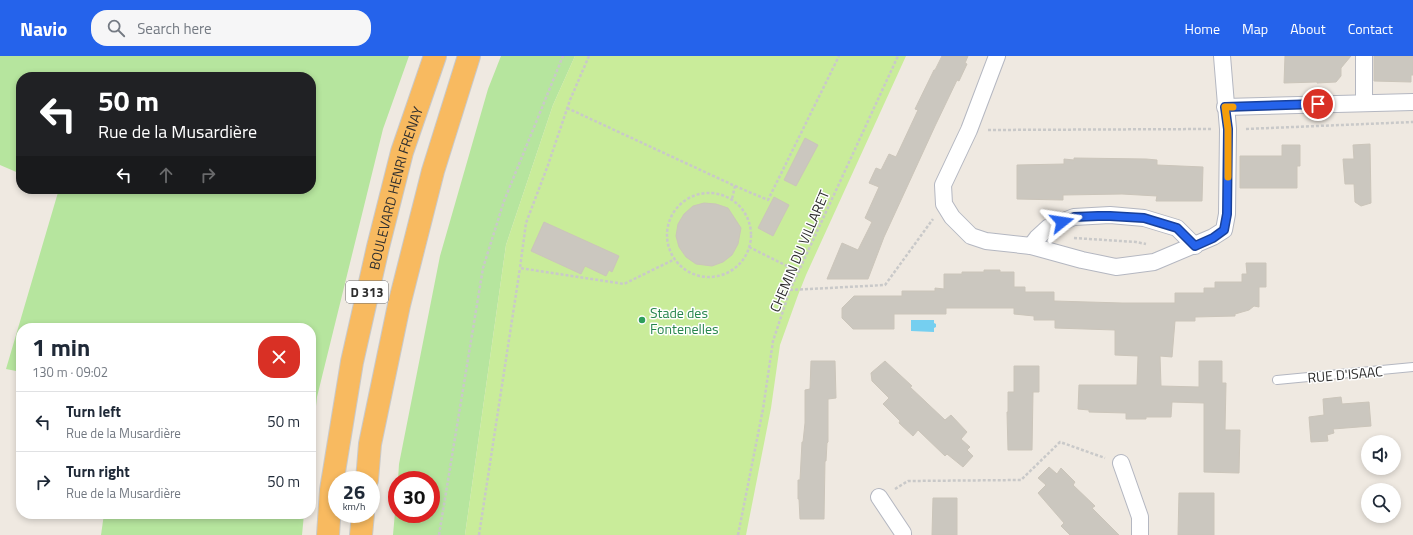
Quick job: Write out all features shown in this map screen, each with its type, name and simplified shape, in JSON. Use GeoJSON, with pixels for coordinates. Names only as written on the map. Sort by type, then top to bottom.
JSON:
{"type":"FeatureCollection","features":[{"type":"Feature","properties":{"kind":"highway","name":"BOULEVARD HENRI FRENAY"},"geometry":{"type":"LineString","coordinates":[[328,535],[330,490],[352,362],[378,247],[402,152],[435,56]]}},
{"type":"Feature","properties":{"kind":"highway","name":"D 313"},"geometry":{"type":"LineString","coordinates":[[368,471],[370,444],[401,298],[433,171],[469,56]]}},
{"type":"Feature","properties":{"kind":"highway"},"geometry":{"type":"LineString","coordinates":[[361,535],[362,523]]}},
{"type":"Feature","properties":{"kind":"street"},"geometry":{"type":"LineString","coordinates":[[997,56],[969,130],[943,185],[944,204],[952,217],[971,236],[986,241],[1031,246],[1082,260],[1116,267],[1154,262],[1213,238],[1224,230],[1227,214],[1228,129],[1222,56]]}},
{"type":"Feature","properties":{"kind":"street"},"geometry":{"type":"LineString","coordinates":[[1364,56],[1364,102]]}},
{"type":"Feature","properties":{"kind":"street"},"geometry":{"type":"LineString","coordinates":[[1225,107],[1364,102],[1413,102]]}},
{"type":"Feature","properties":{"kind":"street"},"geometry":{"type":"LineString","coordinates":[[1031,246],[1049,227],[1074,217],[1110,216],[1144,218],[1177,228],[1195,246]]}},
{"type":"Feature","properties":{"kind":"street"},"geometry":{"type":"LineString","coordinates":[[1121,463],[1140,517],[1140,535]]}},
{"type":"Feature","properties":{"kind":"street"},"geometry":{"type":"LineString","coordinates":[[879,497],[903,535]]}},
{"type":"Feature","properties":{"kind":"lane","name":"RUE D'ISAAC"},"geometry":{"type":"LineString","coordinates":[[1277,380],[1413,367]]}},
{"type":"Feature","properties":{"kind":"path"},"geometry":{"type":"LineString","coordinates":[[439,535],[483,268],[504,201],[563,56]]}},
{"type":"Feature","properties":{"kind":"path"},"geometry":{"type":"LineString","coordinates":[[479,535],[526,223],[548,165],[567,108],[589,56]]}},
{"type":"Feature","properties":{"kind":"path"},"geometry":{"type":"LineString","coordinates":[[567,108],[768,200],[840,56]]}},
{"type":"Feature","properties":{"kind":"path","name":"CHEMIN DU VILLARET"},"geometry":{"type":"LineString","coordinates":[[738,535],[763,409],[773,341],[790,290],[898,56]]}},
{"type":"Feature","properties":{"kind":"path"},"geometry":{"type":"LineString","coordinates":[[969,130],[1228,129],[1413,122]]}},
{"type":"Feature","properties":{"kind":"path"},"geometry":{"type":"LineString","coordinates":[[732,199],[735,186]]}},
{"type":"Feature","properties":{"kind":"path"},"geometry":{"type":"LineString","coordinates":[[710,192],[721,194],[732,199],[742,209],[751,229],[751,238],[745,257],[738,265],[720,276],[700,276],[681,267],[674,259],[669,249],[667,237],[668,226],[672,215],[688,198],[698,194],[710,192]]}},
{"type":"Feature","properties":{"kind":"path"},"geometry":{"type":"LineString","coordinates":[[790,290],[885,285],[944,204]]}},
{"type":"Feature","properties":{"kind":"path"},"geometry":{"type":"LineString","coordinates":[[1069,238],[1148,244]]}},
{"type":"Feature","properties":{"kind":"path"},"geometry":{"type":"LineString","coordinates":[[749,247],[798,272]]}},
{"type":"Feature","properties":{"kind":"path"},"geometry":{"type":"LineString","coordinates":[[520,268],[624,284],[674,259]]}},
{"type":"Feature","properties":{"kind":"path"},"geometry":{"type":"LineString","coordinates":[[879,497],[908,481],[1021,480],[1060,442],[1121,463]]}},
{"type":"Feature","properties":{"kind":"green space"},"geometry":{"type":"Polygon","coordinates":[[[0,56],[409,56],[383,129],[316,406],[316,323],[20,323],[58,194],[316,194],[316,72],[16,72],[16,172],[0,165],[0,56]]]}},
{"type":"Feature","properties":{"kind":"green space"},"geometry":{"type":"Polygon","coordinates":[[[501,56],[575,56],[553,105],[506,245],[465,535],[393,535],[394,523],[440,523],[440,471],[399,471],[399,464],[440,256],[488,89],[501,56]]]}},
{"type":"Feature","properties":{"kind":"green space","name":"Stade des Fontenelles"},"geometry":{"type":"Polygon","coordinates":[[[575,56],[906,56],[806,275],[780,345],[771,408],[746,535],[465,535],[506,245],[553,105],[575,56]]]}},
{"type":"Feature","properties":{"kind":"green space"},"geometry":{"type":"Polygon","coordinates":[[[16,335],[16,371],[6,369],[16,335]]]}},
{"type":"Feature","properties":{"kind":"green space"},"geometry":{"type":"Polygon","coordinates":[[[103,519],[304,519],[302,535],[101,535],[103,519]]]}},
{"type":"Feature","properties":{"kind":"water"},"geometry":{"type":"Polygon","coordinates":[[[911,320],[934,320],[936,327],[934,328],[934,332],[911,331],[911,320]]]}},
{"type":"Feature","properties":{"kind":"building"},"geometry":{"type":"Polygon","coordinates":[[[942,56],[968,56],[965,63],[967,64],[959,81],[957,80],[935,126],[884,237],[868,279],[827,279],[842,243],[858,250],[872,222],[865,218],[879,187],[869,183],[876,168],[881,170],[889,154],[896,157],[918,110],[915,109],[942,56]]]}},
{"type":"Feature","properties":{"kind":"building"},"geometry":{"type":"Polygon","coordinates":[[[1285,56],[1351,56],[1341,68],[1341,76],[1336,82],[1284,83],[1285,56]]]}},
{"type":"Feature","properties":{"kind":"building"},"geometry":{"type":"Polygon","coordinates":[[[1374,56],[1413,56],[1413,75],[1411,75],[1411,82],[1374,81],[1374,56]]]}},
{"type":"Feature","properties":{"kind":"building"},"geometry":{"type":"Polygon","coordinates":[[[805,138],[818,145],[796,186],[784,180],[805,138]]]}},
{"type":"Feature","properties":{"kind":"building"},"geometry":{"type":"Polygon","coordinates":[[[1370,144],[1371,203],[1361,206],[1355,202],[1354,184],[1345,184],[1343,159],[1354,159],[1353,145],[1370,144]]]}},
{"type":"Feature","properties":{"kind":"building"},"geometry":{"type":"Polygon","coordinates":[[[1282,145],[1300,145],[1300,166],[1297,166],[1297,188],[1240,188],[1240,156],[1282,156],[1282,145]]]}},
{"type":"Feature","properties":{"kind":"building"},"geometry":{"type":"Polygon","coordinates":[[[1074,158],[1146,159],[1157,160],[1157,165],[1203,167],[1202,201],[1156,201],[1157,196],[1122,194],[1063,195],[1063,200],[1017,199],[1017,165],[1064,164],[1064,159],[1074,160],[1074,158]]]}},
{"type":"Feature","properties":{"kind":"building"},"geometry":{"type":"Polygon","coordinates":[[[774,197],[789,205],[773,236],[758,228],[774,197]]]}},
{"type":"Feature","properties":{"kind":"building"},"geometry":{"type":"Polygon","coordinates":[[[704,203],[716,204],[728,208],[741,228],[738,244],[732,255],[723,262],[712,266],[696,264],[686,257],[679,247],[676,236],[678,224],[684,214],[693,206],[704,203]]]}},
{"type":"Feature","properties":{"kind":"building"},"geometry":{"type":"Polygon","coordinates":[[[544,222],[619,256],[612,272],[609,270],[606,276],[585,266],[581,274],[531,251],[544,222]]]}},
{"type":"Feature","properties":{"kind":"building"},"geometry":{"type":"Polygon","coordinates":[[[1246,263],[1266,263],[1266,287],[1259,287],[1259,307],[1254,306],[1249,310],[1235,314],[1235,316],[1195,317],[1195,321],[1175,321],[1172,357],[1160,356],[1161,386],[1199,387],[1199,361],[1222,361],[1222,383],[1226,383],[1225,430],[1240,430],[1239,473],[1204,472],[1204,403],[1172,402],[1171,417],[1146,417],[1146,419],[1126,419],[1126,413],[1089,412],[1089,410],[1078,409],[1079,385],[1137,385],[1138,356],[1115,355],[1115,330],[1055,328],[1055,320],[1034,320],[1034,316],[1014,314],[1014,308],[946,308],[946,314],[894,314],[894,329],[853,329],[842,318],[842,308],[854,296],[902,296],[902,291],[935,291],[935,288],[944,289],[944,274],[984,272],[984,270],[1014,272],[1014,287],[1025,287],[1025,292],[1054,292],[1054,301],[1175,303],[1175,293],[1204,293],[1204,288],[1215,288],[1215,282],[1242,282],[1242,274],[1247,274],[1246,263]]]}},
{"type":"Feature","properties":{"kind":"building"},"geometry":{"type":"Polygon","coordinates":[[[811,361],[835,361],[836,398],[828,399],[828,442],[825,461],[824,519],[800,519],[798,499],[798,480],[800,480],[802,442],[805,423],[805,390],[810,389],[811,361]]]}},
{"type":"Feature","properties":{"kind":"building"},"geometry":{"type":"Polygon","coordinates":[[[885,361],[945,420],[951,415],[967,432],[961,439],[970,447],[967,450],[973,456],[963,467],[947,454],[945,456],[918,430],[913,436],[899,423],[900,421],[883,404],[889,398],[872,381],[871,373],[885,361]]]}},
{"type":"Feature","properties":{"kind":"building"},"geometry":{"type":"Polygon","coordinates":[[[1014,366],[1039,366],[1039,392],[1033,392],[1032,450],[1008,450],[1008,392],[1014,392],[1014,366]]]}},
{"type":"Feature","properties":{"kind":"building"},"geometry":{"type":"Polygon","coordinates":[[[1341,397],[1342,404],[1369,402],[1371,426],[1333,429],[1334,433],[1327,435],[1328,441],[1311,442],[1309,417],[1324,415],[1323,399],[1341,397]]]}},
{"type":"Feature","properties":{"kind":"building"},"geometry":{"type":"Polygon","coordinates":[[[1049,467],[1057,474],[1061,468],[1075,482],[1073,485],[1095,506],[1092,508],[1119,535],[1070,535],[1061,526],[1064,523],[1038,493],[1046,485],[1038,478],[1049,467]]]}},
{"type":"Feature","properties":{"kind":"building"},"geometry":{"type":"Polygon","coordinates":[[[1179,493],[1214,493],[1214,535],[1178,535],[1179,493]]]}},
{"type":"Feature","properties":{"kind":"building"},"geometry":{"type":"Polygon","coordinates":[[[933,498],[957,498],[957,535],[932,535],[933,498]]]}},
{"type":"Feature","properties":{"kind":"slow traffic"},"geometry":{"type":"LineString","coordinates":[[1228,177],[1228,129],[1225,107],[1233,107]]}},
{"type":"Feature","properties":{"kind":"place","name":"Stade des Fontenelles"},"geometry":{"type":"Point","coordinates":[642,320]}},
{"type":"Feature","properties":{"kind":"route"},"geometry":{"type":"LineString","coordinates":[[1062,222],[1074,217],[1110,216],[1144,218],[1177,228],[1195,246],[1213,238],[1224,230],[1227,214],[1228,129],[1225,107],[1318,104]]}}]}
